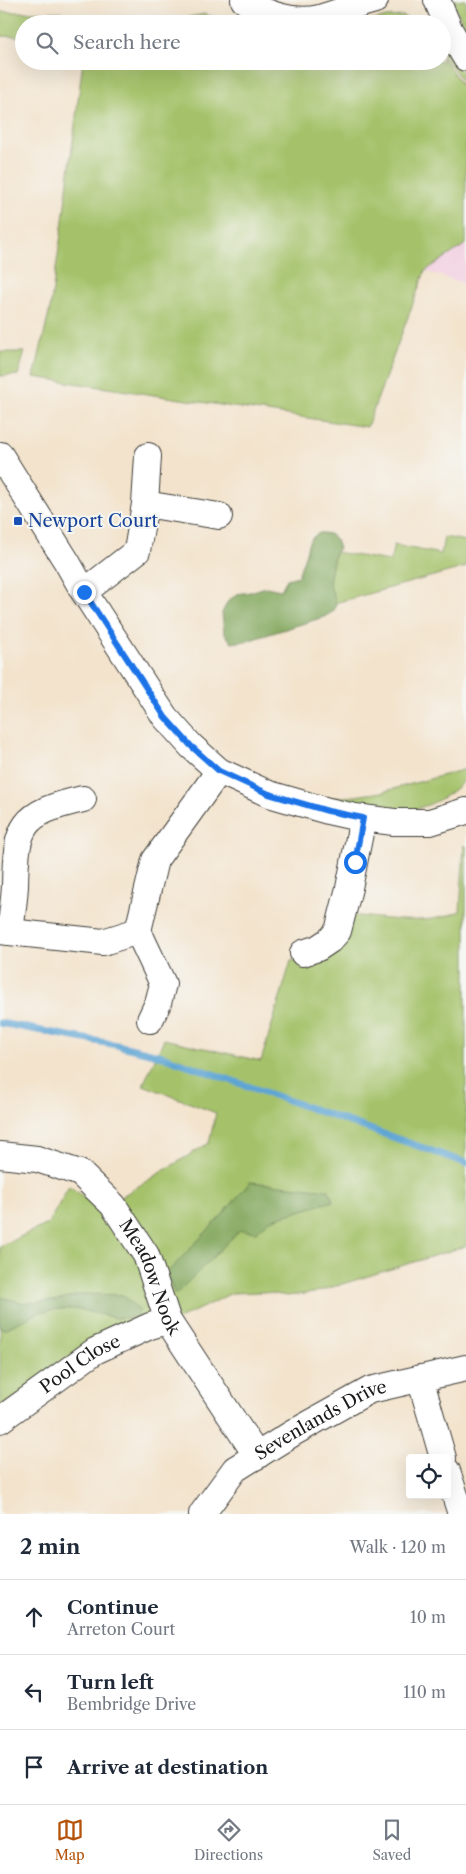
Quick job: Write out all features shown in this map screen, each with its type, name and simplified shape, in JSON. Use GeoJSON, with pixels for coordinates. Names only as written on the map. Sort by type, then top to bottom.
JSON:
{"type":"FeatureCollection","features":[{"type":"Feature","properties":{"kind":"street"},"geometry":{"type":"LineString","coordinates":[[244,0],[267,13],[279,15]]}},
{"type":"Feature","properties":{"kind":"street"},"geometry":{"type":"LineString","coordinates":[[327,15],[375,0]]}},
{"type":"Feature","properties":{"kind":"street"},"geometry":{"type":"LineString","coordinates":[[437,0],[443,15]]}},
{"type":"Feature","properties":{"kind":"street"},"geometry":{"type":"LineString","coordinates":[[451,33],[466,58]]}},
{"type":"Feature","properties":{"kind":"street"},"geometry":{"type":"LineString","coordinates":[[0,455],[84,592],[165,717],[191,746],[219,771],[269,794],[328,811],[363,818],[394,822],[430,822],[466,811]]}},
{"type":"Feature","properties":{"kind":"street"},"geometry":{"type":"LineString","coordinates":[[84,592],[137,551],[145,504],[148,456]]}},
{"type":"Feature","properties":{"kind":"street"},"geometry":{"type":"LineString","coordinates":[[145,504],[219,516]]}},
{"type":"Feature","properties":{"kind":"street"},"geometry":{"type":"LineString","coordinates":[[150,1020],[158,1003],[163,984],[138,931],[155,860],[219,771]]}},
{"type":"Feature","properties":{"kind":"street"},"geometry":{"type":"LineString","coordinates":[[83,799],[48,809],[32,819],[21,831],[15,863],[15,888],[5,932],[103,942],[138,931]]}},
{"type":"Feature","properties":{"kind":"street"},"geometry":{"type":"LineString","coordinates":[[303,953],[318,948],[330,940],[338,931],[363,818]]}},
{"type":"Feature","properties":{"kind":"street","name":"Meadow Nook"},"geometry":{"type":"LineString","coordinates":[[0,1155],[37,1159],[80,1173],[113,1205],[146,1255],[168,1321],[257,1456]]}},
{"type":"Feature","properties":{"kind":"street","name":"Pool Close"},"geometry":{"type":"LineString","coordinates":[[0,1420],[95,1351],[150,1326],[168,1321]]}},
{"type":"Feature","properties":{"kind":"street","name":"Sevenlands Drive"},"geometry":{"type":"LineString","coordinates":[[202,1514],[235,1469],[293,1433],[370,1390],[466,1368]]}},
{"type":"Feature","properties":{"kind":"street"},"geometry":{"type":"LineString","coordinates":[[420,1378],[443,1454]]}},
{"type":"Feature","properties":{"kind":"street"},"geometry":{"type":"LineString","coordinates":[[451,1483],[461,1514]]}},
{"type":"Feature","properties":{"kind":"shaded area"},"geometry":{"type":"Polygon","coordinates":[[[466,244],[466,284],[425,271],[429,268],[466,244]]]}},
{"type":"Feature","properties":{"kind":"green space"},"geometry":{"type":"Polygon","coordinates":[[[452,0],[466,0],[466,30],[452,0]]]}},
{"type":"Feature","properties":{"kind":"green space"},"geometry":{"type":"Polygon","coordinates":[[[0,12],[62,12],[62,15],[15,15],[15,37],[0,36],[0,12]]]}},
{"type":"Feature","properties":{"kind":"green space"},"geometry":{"type":"Polygon","coordinates":[[[451,56],[466,79],[466,87],[451,65],[451,56]]]}},
{"type":"Feature","properties":{"kind":"green space"},"geometry":{"type":"Polygon","coordinates":[[[82,70],[451,70],[466,92],[466,244],[425,271],[367,427],[34,377],[50,309],[82,70]]]}},
{"type":"Feature","properties":{"kind":"green space"},"geometry":{"type":"Polygon","coordinates":[[[0,352],[25,352],[18,375],[0,376],[0,352]]]}},
{"type":"Feature","properties":{"kind":"green space"},"geometry":{"type":"Polygon","coordinates":[[[320,533],[333,536],[337,541],[339,549],[335,552],[329,582],[336,603],[334,611],[324,617],[247,641],[232,643],[224,633],[222,613],[228,601],[237,594],[266,587],[281,590],[287,579],[298,576],[309,542],[320,533]]]}},
{"type":"Feature","properties":{"kind":"green space"},"geometry":{"type":"Polygon","coordinates":[[[444,537],[466,541],[466,567],[335,603],[327,583],[335,552],[390,561],[394,545],[441,554],[444,537]]]}},
{"type":"Feature","properties":{"kind":"green space"},"geometry":{"type":"Polygon","coordinates":[[[466,769],[466,779],[448,794],[430,804],[412,809],[394,811],[375,810],[312,799],[382,792],[466,769]]]}},
{"type":"Feature","properties":{"kind":"green space"},"geometry":{"type":"Polygon","coordinates":[[[464,845],[466,846],[466,1246],[313,1293],[287,1296],[263,1292],[232,1293],[0,1406],[0,1246],[48,1224],[69,1186],[101,1209],[209,1143],[216,1113],[143,1085],[164,1039],[261,1061],[291,961],[307,957],[349,915],[419,920],[433,919],[460,911],[464,845]]]}},
{"type":"Feature","properties":{"kind":"green space"},"geometry":{"type":"Polygon","coordinates":[[[250,1182],[329,1190],[333,1201],[270,1220],[256,1232],[240,1230],[175,1295],[167,1273],[224,1213],[250,1182]]]}},
{"type":"Feature","properties":{"kind":"green space"},"geometry":{"type":"Polygon","coordinates":[[[82,1294],[123,1295],[140,1311],[135,1317],[115,1318],[78,1309],[60,1309],[40,1312],[5,1329],[0,1328],[0,1297],[25,1303],[55,1301],[82,1294]]]}},
{"type":"Feature","properties":{"kind":"waterway"},"geometry":{"type":"LineString","coordinates":[[0,1023],[117,1045],[162,1056],[466,1163]]}},
{"type":"Feature","properties":{"kind":"place","name":"Newport Court"},"geometry":{"type":"Point","coordinates":[18,521]}},
{"type":"Feature","properties":{"kind":"route"},"geometry":{"type":"LineString","coordinates":[[84,592],[165,717],[191,746],[219,771],[269,794],[328,811],[363,818],[355,862]]}}]}
